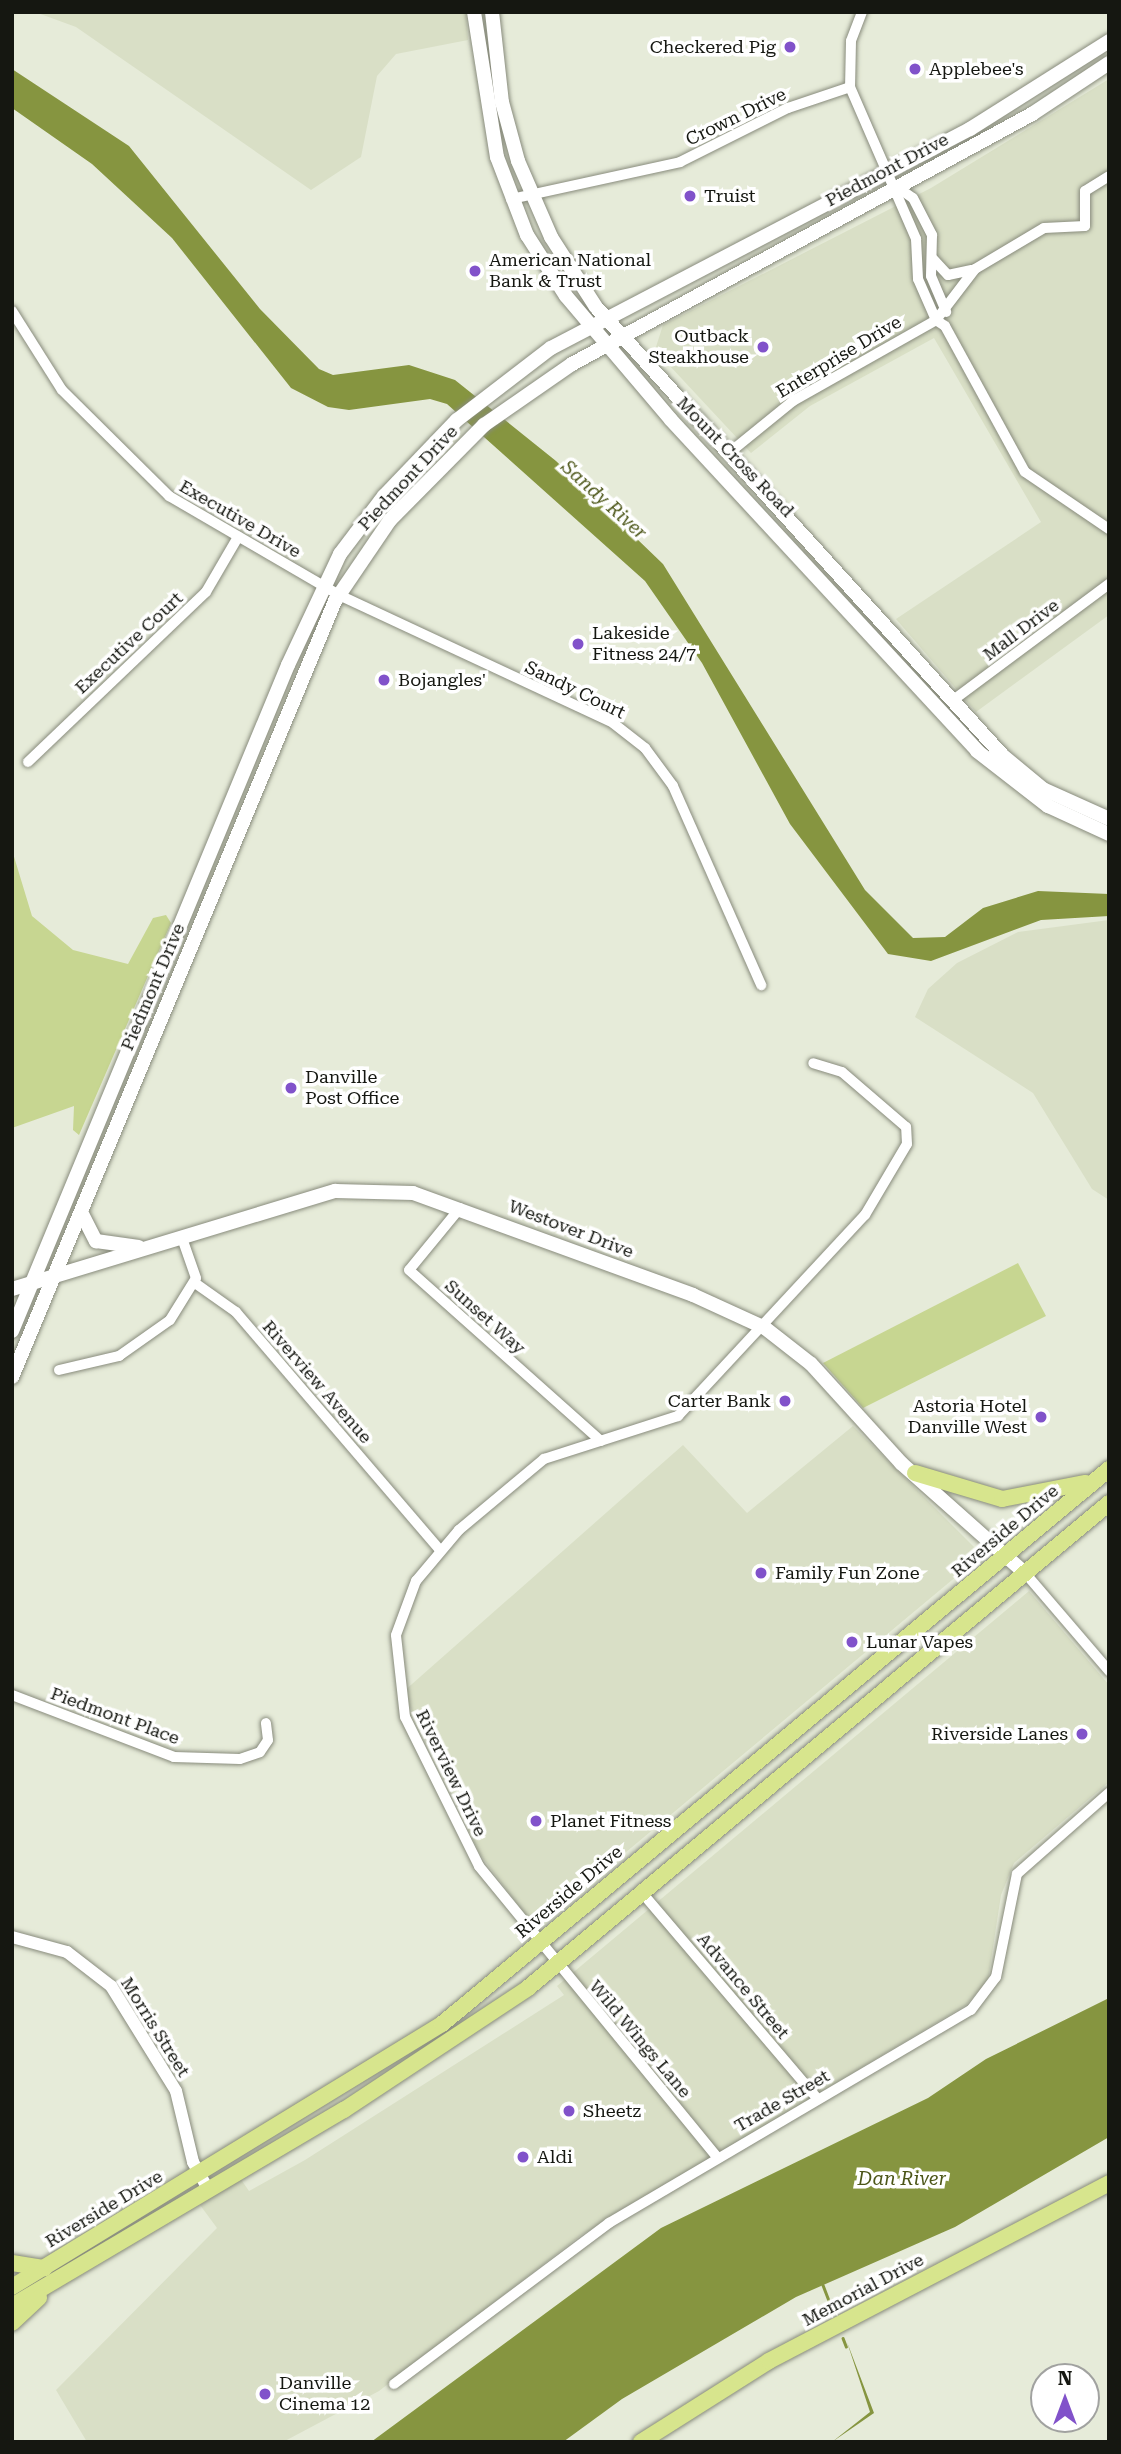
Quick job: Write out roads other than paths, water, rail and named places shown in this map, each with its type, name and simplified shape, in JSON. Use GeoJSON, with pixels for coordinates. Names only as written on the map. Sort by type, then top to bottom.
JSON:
{"type":"FeatureCollection","features":[{"type":"Feature","properties":{"kind":"main road","name":"Mount Cross Road"},"geometry":{"type":"LineString","coordinates":[[474,12],[488,123],[511,199],[539,257],[605,345],[977,751],[1048,806],[1109,834]]}},
{"type":"Feature","properties":{"kind":"main road","name":"Mount Cross Road"},"geometry":{"type":"LineString","coordinates":[[492,12],[502,102],[530,192],[561,255],[606,319],[1023,775],[1066,803],[1109,820]]}},
{"type":"Feature","properties":{"kind":"main road","name":"Piedmont Drive"},"geometry":{"type":"LineString","coordinates":[[12,1331],[324,586],[359,527],[408,468],[513,375],[591,326],[889,171],[1109,41]]}},
{"type":"Feature","properties":{"kind":"main road","name":"Piedmont Drive"},"geometry":{"type":"LineString","coordinates":[[12,1377],[338,595],[390,520],[431,476],[531,390],[620,336],[1032,114],[1109,63]]}},
{"type":"Feature","properties":{"kind":"main road","name":"Westover Drive"},"geometry":{"type":"LineString","coordinates":[[12,1289],[352,1189],[405,1192],[460,1208],[765,1328],[811,1364],[915,1473],[1026,1574]]}},
{"type":"Feature","properties":{"kind":"main road"},"geometry":{"type":"LineString","coordinates":[[81,1212],[88,1234],[105,1246],[154,1247]]}},
{"type":"Feature","properties":{"kind":"main road"},"geometry":{"type":"LineString","coordinates":[[915,1473],[1002,1499],[1059,1492],[1104,1473]]}},
{"type":"Feature","properties":{"kind":"main road","name":"Riverside Drive"},"geometry":{"type":"LineString","coordinates":[[12,2287],[442,2024],[1104,1473]]}},
{"type":"Feature","properties":{"kind":"main road","name":"Riverside Drive"},"geometry":{"type":"LineString","coordinates":[[12,2306],[416,2066],[557,1966],[1109,1503]]}},
{"type":"Feature","properties":{"kind":"main road","name":"Memorial Drive"},"geometry":{"type":"LineString","coordinates":[[641,2442],[769,2361],[1109,2183]]}},
{"type":"Feature","properties":{"kind":"main road"},"geometry":{"type":"LineString","coordinates":[[12,2263],[44,2268]]}},
{"type":"Feature","properties":{"kind":"main road"},"geometry":{"type":"LineString","coordinates":[[12,2323],[49,2284]]}},
{"type":"Feature","properties":{"kind":"street"},"geometry":{"type":"LineString","coordinates":[[862,12],[849,48],[850,87],[897,187],[898,205],[917,242],[920,285],[1025,472],[1109,529]]}},
{"type":"Feature","properties":{"kind":"street","name":"Crown Drive"},"geometry":{"type":"LineString","coordinates":[[511,199],[530,192],[680,162],[788,108],[850,87]]}},
{"type":"Feature","properties":{"kind":"street"},"geometry":{"type":"LineString","coordinates":[[933,259],[948,275],[975,269],[1044,228],[1085,226],[1085,191],[1109,176]]}},
{"type":"Feature","properties":{"kind":"street"},"geometry":{"type":"LineString","coordinates":[[897,187],[913,198],[927,225],[933,259],[931,279],[946,308]]}},
{"type":"Feature","properties":{"kind":"street"},"geometry":{"type":"LineString","coordinates":[[941,323],[946,308],[975,269]]}},
{"type":"Feature","properties":{"kind":"street","name":"Executive Drive"},"geometry":{"type":"LineString","coordinates":[[12,311],[62,390],[111,444],[169,496],[324,586]]}},
{"type":"Feature","properties":{"kind":"street","name":"Enterprise Drive"},"geometry":{"type":"LineString","coordinates":[[729,453],[793,401],[941,323]]}},
{"type":"Feature","properties":{"kind":"street","name":"Executive Court"},"geometry":{"type":"LineString","coordinates":[[28,762],[206,592],[238,537]]}},
{"type":"Feature","properties":{"kind":"street","name":"Mall Drive"},"geometry":{"type":"LineString","coordinates":[[953,701],[1109,584]]}},
{"type":"Feature","properties":{"kind":"street","name":"Sandy Court"},"geometry":{"type":"LineString","coordinates":[[324,586],[338,595],[613,723],[645,748],[673,786],[761,985]]}},
{"type":"Feature","properties":{"kind":"street","name":"Riverview Drive"},"geometry":{"type":"LineString","coordinates":[[538,1942],[479,1866],[400,1700],[400,1617],[439,1549],[529,1469],[601,1441],[678,1416],[765,1328],[850,1234],[907,1144],[902,1121],[842,1072],[813,1063]]}},
{"type":"Feature","properties":{"kind":"street","name":"Sunset Way"},"geometry":{"type":"LineString","coordinates":[[460,1208],[409,1270],[601,1441]]}},
{"type":"Feature","properties":{"kind":"street"},"geometry":{"type":"LineString","coordinates":[[59,1370],[103,1362],[137,1346],[170,1320],[195,1283],[193,1258],[182,1238]]}},
{"type":"Feature","properties":{"kind":"street","name":"Riverview Avenue"},"geometry":{"type":"LineString","coordinates":[[195,1283],[236,1312],[439,1549]]}},
{"type":"Feature","properties":{"kind":"street"},"geometry":{"type":"LineString","coordinates":[[1026,1574],[1109,1671]]}},
{"type":"Feature","properties":{"kind":"street","name":"Piedmont Place"},"geometry":{"type":"LineString","coordinates":[[12,1695],[174,1757],[240,1759],[260,1752],[268,1740],[267,1723]]}},
{"type":"Feature","properties":{"kind":"street","name":"Trade Street"},"geometry":{"type":"LineString","coordinates":[[394,2384],[576,2246],[717,2157],[817,2098],[899,2055],[982,1998],[1000,1964],[1017,1874],[1109,1793]]}},
{"type":"Feature","properties":{"kind":"street","name":"Advance Street"},"geometry":{"type":"LineString","coordinates":[[644,1895],[817,2098]]}},
{"type":"Feature","properties":{"kind":"street","name":"Morris Street"},"geometry":{"type":"LineString","coordinates":[[12,1937],[67,1952],[111,1986],[176,2091],[198,2174],[209,2191]]}},
{"type":"Feature","properties":{"kind":"street","name":"Wild Wings Lane"},"geometry":{"type":"LineString","coordinates":[[538,1942],[717,2157]]}},
{"type":"Feature","properties":{"kind":"water"},"geometry":{"type":"Polygon","coordinates":[[[12,69],[129,146],[260,309],[319,369],[333,375],[409,365],[455,380],[556,461],[663,564],[865,890],[913,938],[945,937],[983,908],[1038,891],[1109,894],[1109,916],[1041,920],[931,961],[888,954],[790,824],[702,663],[645,581],[447,404],[430,399],[349,410],[328,407],[291,388],[172,238],[92,164],[12,108],[12,69]]]}},
{"type":"Feature","properties":{"kind":"water","name":"Dan River"},"geometry":{"type":"Polygon","coordinates":[[[1109,1998],[1109,2137],[955,2227],[796,2297],[622,2399],[563,2442],[371,2442],[661,2228],[928,2098],[986,2059],[1109,1998]]]}},
{"type":"Feature","properties":{"kind":"water"},"geometry":{"type":"Polygon","coordinates":[[[847,2342],[874,2413],[832,2442],[870,2412],[847,2342]]]}},
{"type":"Feature","properties":{"kind":"waterway"},"geometry":{"type":"LineString","coordinates":[[823,2285],[833,2311]]}},
{"type":"Feature","properties":{"kind":"waterway"},"geometry":{"type":"LineString","coordinates":[[843,2338],[846,2346]]}},
{"type":"Feature","properties":{"kind":"place","name":"Checkered Pig"},"geometry":{"type":"Point","coordinates":[790,47]}},
{"type":"Feature","properties":{"kind":"place","name":"Applebee's"},"geometry":{"type":"Point","coordinates":[915,69]}},
{"type":"Feature","properties":{"kind":"place","name":"Truist"},"geometry":{"type":"Point","coordinates":[690,196]}},
{"type":"Feature","properties":{"kind":"place","name":"American National Bank & Trust"},"geometry":{"type":"Point","coordinates":[475,271]}},
{"type":"Feature","properties":{"kind":"place","name":"Outback Steakhouse"},"geometry":{"type":"Point","coordinates":[763,347]}},
{"type":"Feature","properties":{"kind":"place","name":"Lakeside Fitness 24/7"},"geometry":{"type":"Point","coordinates":[578,644]}},
{"type":"Feature","properties":{"kind":"place","name":"Bojangles'"},"geometry":{"type":"Point","coordinates":[384,680]}},
{"type":"Feature","properties":{"kind":"place","name":"Danville Post Office"},"geometry":{"type":"Point","coordinates":[291,1088]}},
{"type":"Feature","properties":{"kind":"place","name":"Carter Bank"},"geometry":{"type":"Point","coordinates":[785,1401]}},
{"type":"Feature","properties":{"kind":"place","name":"Astoria Hotel Danville West"},"geometry":{"type":"Point","coordinates":[1041,1417]}},
{"type":"Feature","properties":{"kind":"place","name":"Family Fun Zone"},"geometry":{"type":"Point","coordinates":[761,1573]}},
{"type":"Feature","properties":{"kind":"place","name":"Lunar Vapes"},"geometry":{"type":"Point","coordinates":[852,1642]}},
{"type":"Feature","properties":{"kind":"place","name":"Riverside Lanes"},"geometry":{"type":"Point","coordinates":[1082,1734]}},
{"type":"Feature","properties":{"kind":"place","name":"Planet Fitness"},"geometry":{"type":"Point","coordinates":[536,1821]}},
{"type":"Feature","properties":{"kind":"place","name":"Sheetz"},"geometry":{"type":"Point","coordinates":[569,2111]}},
{"type":"Feature","properties":{"kind":"place","name":"Aldi"},"geometry":{"type":"Point","coordinates":[523,2157]}},
{"type":"Feature","properties":{"kind":"place","name":"Danville Cinema 12"},"geometry":{"type":"Point","coordinates":[265,2394]}},
{"type":"Feature","properties":{"kind":"water label","name":"Sandy River"},"geometry":{"type":"Point","coordinates":[604,500]}}]}
